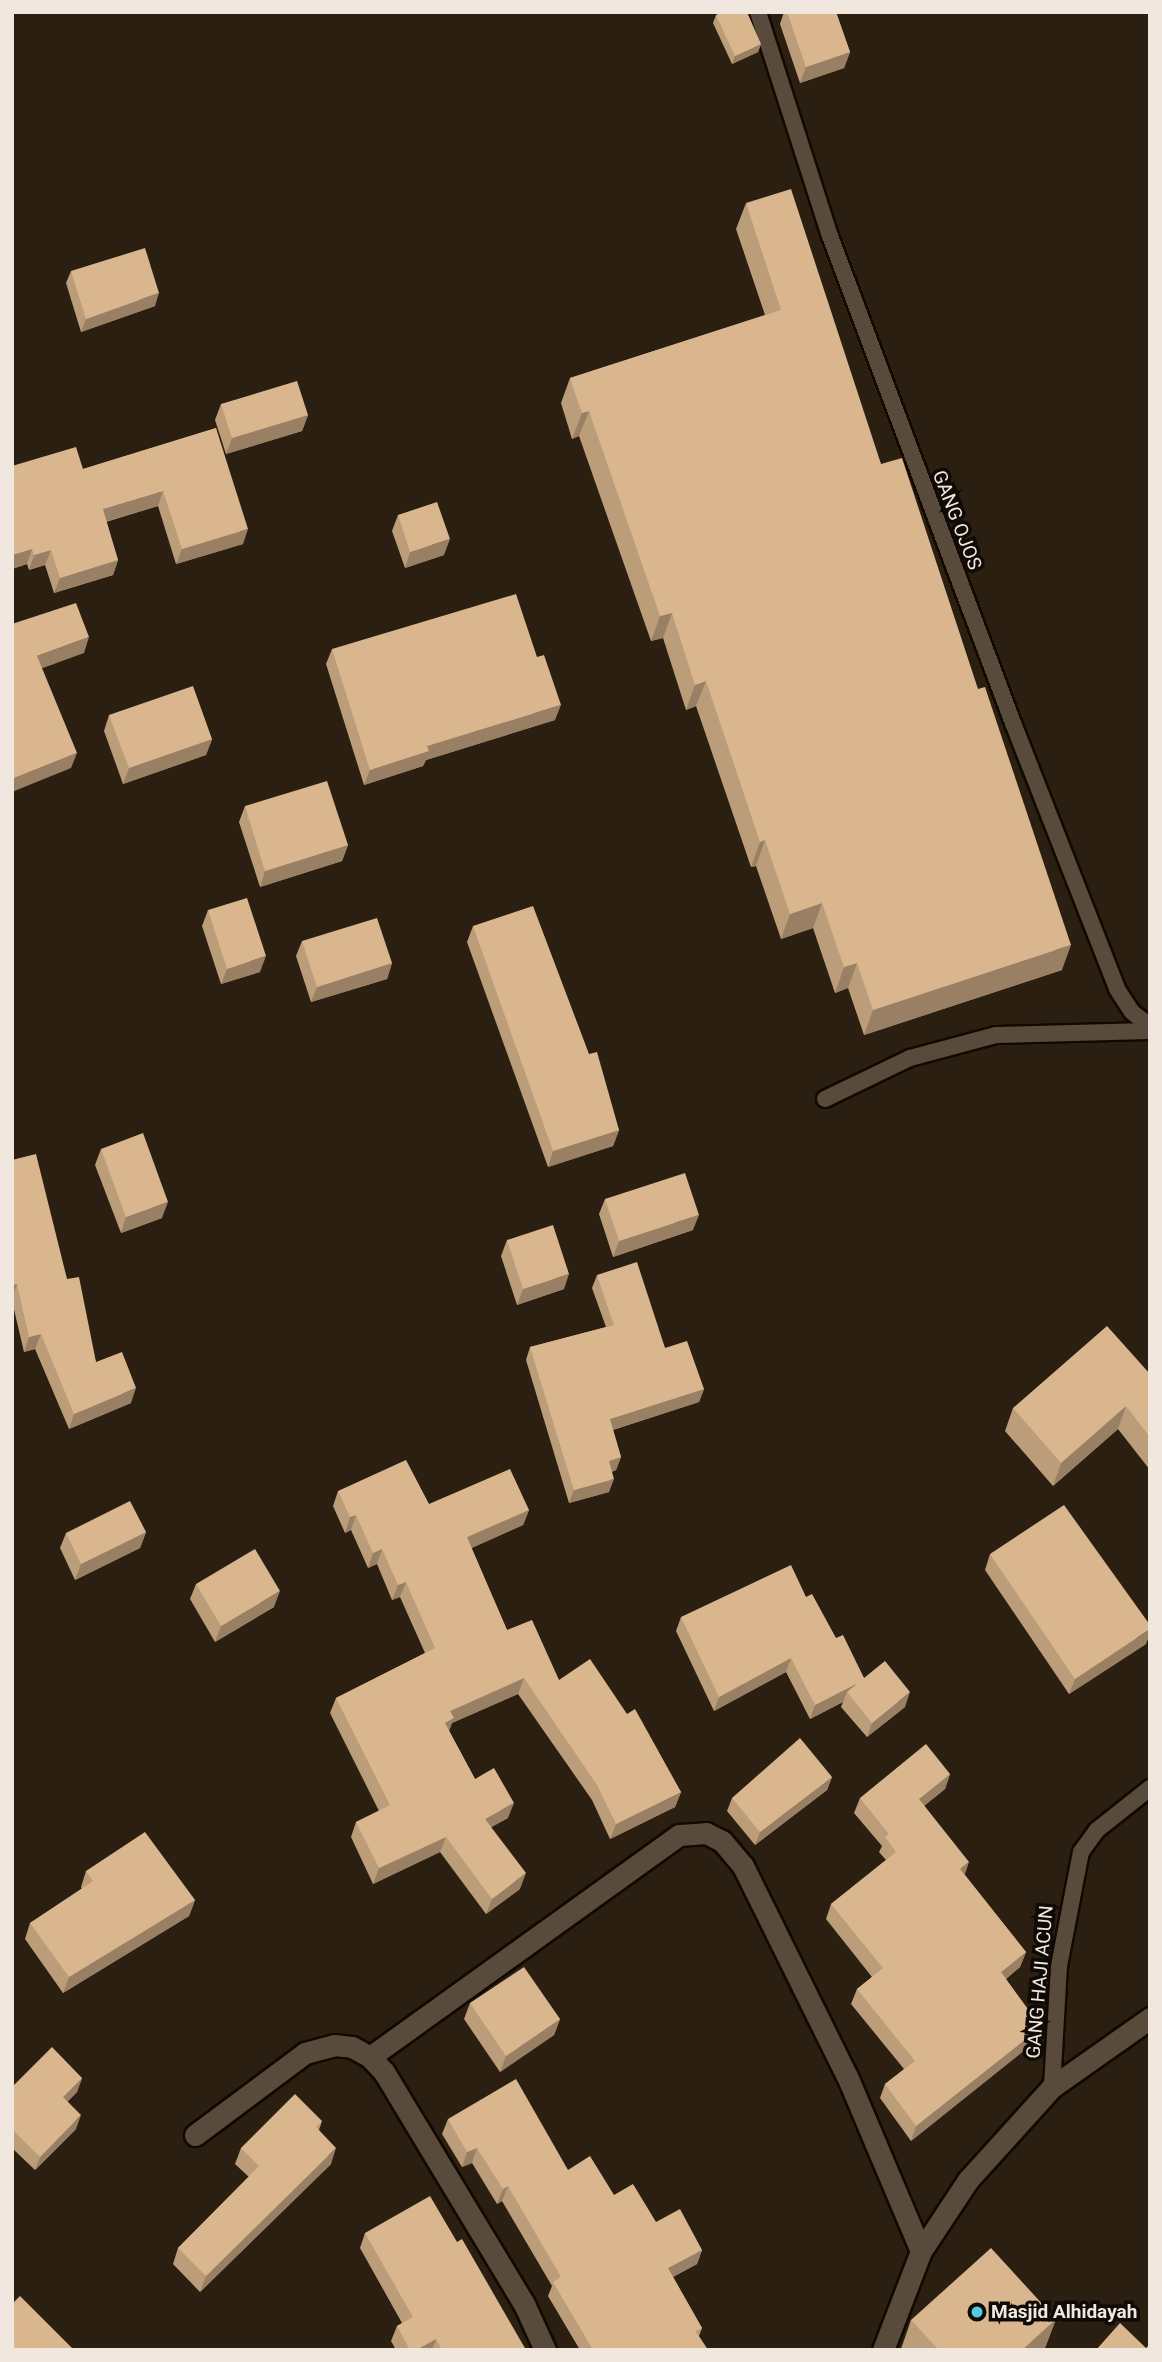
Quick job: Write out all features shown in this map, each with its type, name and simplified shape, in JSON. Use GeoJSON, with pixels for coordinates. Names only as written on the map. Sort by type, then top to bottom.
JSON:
{"type":"FeatureCollection","features":[{"type":"Feature","properties":{"kind":"street"},"geometry":{"type":"LineString","coordinates":[[370,2057],[679,1835],[706,1833],[722,1841],[743,1866],[847,2076],[921,2251]]}},
{"type":"Feature","properties":{"kind":"street"},"geometry":{"type":"LineString","coordinates":[[883,2350],[921,2251],[968,2180],[1052,2087],[1150,2018]]}},
{"type":"Feature","properties":{"kind":"street"},"geometry":{"type":"LineString","coordinates":[[195,2135],[305,2053],[334,2045],[352,2047],[370,2057],[384,2072],[524,2304],[545,2350]]}},
{"type":"Feature","properties":{"kind":"lane","name":"GANG OJOS"},"geometry":{"type":"LineString","coordinates":[[758,12],[830,236],[1008,710],[1117,989],[1132,1012],[1150,1026]]}},
{"type":"Feature","properties":{"kind":"lane"},"geometry":{"type":"LineString","coordinates":[[825,1099],[910,1058],[996,1035],[1150,1031]]}},
{"type":"Feature","properties":{"kind":"lane","name":"GANG HAJI ACUN"},"geometry":{"type":"LineString","coordinates":[[1052,2087],[1059,1966],[1081,1852],[1097,1830],[1150,1787]]}},
{"type":"Feature","properties":{"kind":"building"},"geometry":{"type":"Polygon","coordinates":[[[722,12],[747,12],[761,44],[735,56],[716,15],[722,12]]]}},
{"type":"Feature","properties":{"kind":"building"},"geometry":{"type":"Polygon","coordinates":[[[787,12],[836,12],[850,52],[806,67],[787,12]]]}},
{"type":"Feature","properties":{"kind":"building"},"geometry":{"type":"Polygon","coordinates":[[[791,189],[881,464],[902,458],[978,689],[985,687],[1071,945],[873,1010],[857,963],[844,967],[822,903],[790,914],[765,840],[760,842],[706,681],[695,685],[672,613],[660,616],[589,411],[582,413],[570,378],[781,310],[746,203],[791,189]]]}},
{"type":"Feature","properties":{"kind":"building"},"geometry":{"type":"Polygon","coordinates":[[[145,248],[159,293],[86,319],[71,271],[145,248]]]}},
{"type":"Feature","properties":{"kind":"building"},"geometry":{"type":"Polygon","coordinates":[[[297,381],[308,415],[232,438],[221,404],[297,381]]]}},
{"type":"Feature","properties":{"kind":"building"},"geometry":{"type":"Polygon","coordinates":[[[216,428],[248,529],[182,549],[163,491],[103,509],[118,560],[60,578],[51,550],[34,555],[32,549],[12,555],[12,466],[76,447],[83,469],[216,428]]]}},
{"type":"Feature","properties":{"kind":"building"},"geometry":{"type":"Polygon","coordinates":[[[437,502],[450,539],[410,552],[398,515],[437,502]]]}},
{"type":"Feature","properties":{"kind":"building"},"geometry":{"type":"Polygon","coordinates":[[[516,594],[537,657],[544,655],[561,705],[427,746],[429,751],[370,770],[332,649],[516,594]]]}},
{"type":"Feature","properties":{"kind":"building"},"geometry":{"type":"Polygon","coordinates":[[[76,603],[89,637],[37,656],[77,753],[12,779],[12,624],[76,603]]]}},
{"type":"Feature","properties":{"kind":"building"},"geometry":{"type":"Polygon","coordinates":[[[193,686],[212,739],[129,768],[109,715],[193,686]]]}},
{"type":"Feature","properties":{"kind":"building"},"geometry":{"type":"Polygon","coordinates":[[[327,781],[348,845],[265,871],[245,806],[327,781]]]}},
{"type":"Feature","properties":{"kind":"building"},"geometry":{"type":"Polygon","coordinates":[[[247,898],[266,956],[227,969],[208,910],[247,898]]]}},
{"type":"Feature","properties":{"kind":"building"},"geometry":{"type":"Polygon","coordinates":[[[533,906],[589,1054],[597,1052],[619,1130],[553,1151],[473,926],[533,906]]]}},
{"type":"Feature","properties":{"kind":"building"},"geometry":{"type":"Polygon","coordinates":[[[377,918],[392,963],[317,987],[302,941],[377,918]]]}},
{"type":"Feature","properties":{"kind":"building"},"geometry":{"type":"Polygon","coordinates":[[[143,1133],[168,1202],[126,1217],[101,1149],[143,1133]]]}},
{"type":"Feature","properties":{"kind":"building"},"geometry":{"type":"Polygon","coordinates":[[[36,1154],[67,1279],[79,1277],[96,1362],[122,1352],[136,1388],[74,1414],[41,1334],[29,1337],[17,1284],[12,1285],[12,1160],[36,1154]]]}},
{"type":"Feature","properties":{"kind":"building"},"geometry":{"type":"Polygon","coordinates":[[[685,1173],[699,1215],[619,1241],[605,1199],[685,1173]]]}},
{"type":"Feature","properties":{"kind":"building"},"geometry":{"type":"Polygon","coordinates":[[[553,1225],[569,1274],[523,1289],[507,1240],[553,1225]]]}},
{"type":"Feature","properties":{"kind":"building"},"geometry":{"type":"Polygon","coordinates":[[[637,1262],[665,1348],[687,1341],[704,1389],[610,1419],[621,1457],[609,1461],[614,1479],[574,1490],[530,1347],[614,1325],[597,1275],[637,1262]]]}},
{"type":"Feature","properties":{"kind":"building"},"geometry":{"type":"Polygon","coordinates":[[[1107,1326],[1150,1374],[1150,1437],[1126,1406],[1061,1463],[1013,1408],[1107,1326]]]}},
{"type":"Feature","properties":{"kind":"building"},"geometry":{"type":"Polygon","coordinates":[[[406,1460],[429,1504],[510,1469],[529,1510],[467,1537],[507,1630],[532,1620],[559,1680],[590,1659],[627,1714],[635,1709],[681,1792],[616,1824],[597,1785],[524,1678],[450,1711],[454,1718],[445,1723],[475,1779],[494,1768],[514,1803],[485,1819],[526,1873],[492,1899],[446,1837],[379,1868],[356,1822],[390,1805],[336,1698],[435,1648],[406,1582],[398,1585],[382,1549],[373,1553],[356,1515],[350,1517],[338,1491],[406,1460]]]}},
{"type":"Feature","properties":{"kind":"building"},"geometry":{"type":"Polygon","coordinates":[[[130,1501],[146,1532],[81,1564],[66,1533],[130,1501]]]}},
{"type":"Feature","properties":{"kind":"building"},"geometry":{"type":"Polygon","coordinates":[[[1064,1505],[1150,1625],[1150,1629],[1075,1679],[990,1554],[1064,1505]]]}},
{"type":"Feature","properties":{"kind":"building"},"geometry":{"type":"Polygon","coordinates":[[[255,1549],[280,1591],[221,1626],[196,1584],[255,1549]]]}},
{"type":"Feature","properties":{"kind":"building"},"geometry":{"type":"Polygon","coordinates":[[[791,1565],[806,1597],[812,1594],[836,1638],[843,1635],[864,1678],[885,1661],[910,1692],[872,1723],[847,1692],[858,1683],[815,1705],[791,1658],[719,1697],[681,1617],[791,1565]]]}},
{"type":"Feature","properties":{"kind":"building"},"geometry":{"type":"Polygon","coordinates":[[[800,1738],[832,1777],[760,1832],[732,1798],[800,1738]]]}},
{"type":"Feature","properties":{"kind":"building"},"geometry":{"type":"Polygon","coordinates":[[[926,1744],[950,1774],[919,1799],[969,1862],[960,1869],[1026,1952],[1001,1972],[1041,2027],[916,2126],[885,2084],[915,2061],[857,1989],[883,1968],[831,1904],[896,1852],[885,1837],[889,1834],[860,1798],[926,1744]]]}},
{"type":"Feature","properties":{"kind":"building"},"geometry":{"type":"Polygon","coordinates":[[[145,1832],[195,1900],[69,1977],[30,1923],[93,1881],[86,1871],[145,1832]]]}},
{"type":"Feature","properties":{"kind":"building"},"geometry":{"type":"Polygon","coordinates":[[[524,1967],[560,2019],[506,2056],[470,2003],[524,1967]]]}},
{"type":"Feature","properties":{"kind":"building"},"geometry":{"type":"Polygon","coordinates":[[[52,2047],[82,2078],[63,2097],[81,2115],[40,2157],[12,2129],[12,2087],[52,2047]]]}},
{"type":"Feature","properties":{"kind":"building"},"geometry":{"type":"Polygon","coordinates":[[[516,2079],[568,2170],[590,2156],[614,2195],[633,2184],[656,2222],[680,2209],[702,2250],[668,2268],[702,2328],[695,2331],[708,2350],[593,2350],[553,2282],[561,2277],[508,2186],[503,2189],[477,2148],[467,2152],[448,2119],[516,2079]]]}},
{"type":"Feature","properties":{"kind":"building"},"geometry":{"type":"Polygon","coordinates":[[[295,2094],[322,2121],[316,2127],[336,2148],[206,2276],[178,2248],[259,2166],[241,2148],[295,2094]]]}},
{"type":"Feature","properties":{"kind":"building"},"geometry":{"type":"Polygon","coordinates":[[[430,2196],[457,2242],[462,2239],[526,2350],[442,2350],[436,2339],[416,2350],[410,2350],[397,2326],[413,2317],[365,2233],[430,2196]]]}},
{"type":"Feature","properties":{"kind":"building"},"geometry":{"type":"Polygon","coordinates":[[[991,2248],[1056,2319],[1022,2350],[939,2350],[911,2320],[991,2248]]]}},
{"type":"Feature","properties":{"kind":"building"},"geometry":{"type":"Polygon","coordinates":[[[20,2296],[74,2350],[12,2350],[12,2304],[20,2296]]]}},
{"type":"Feature","properties":{"kind":"building"},"geometry":{"type":"Polygon","coordinates":[[[1120,2323],[1146,2348],[1150,2344],[1150,2350],[1096,2350],[1120,2323]]]}},
{"type":"Feature","properties":{"kind":"place","name":"Masjid Alhidayah"},"geometry":{"type":"Point","coordinates":[977,2312]}}]}
